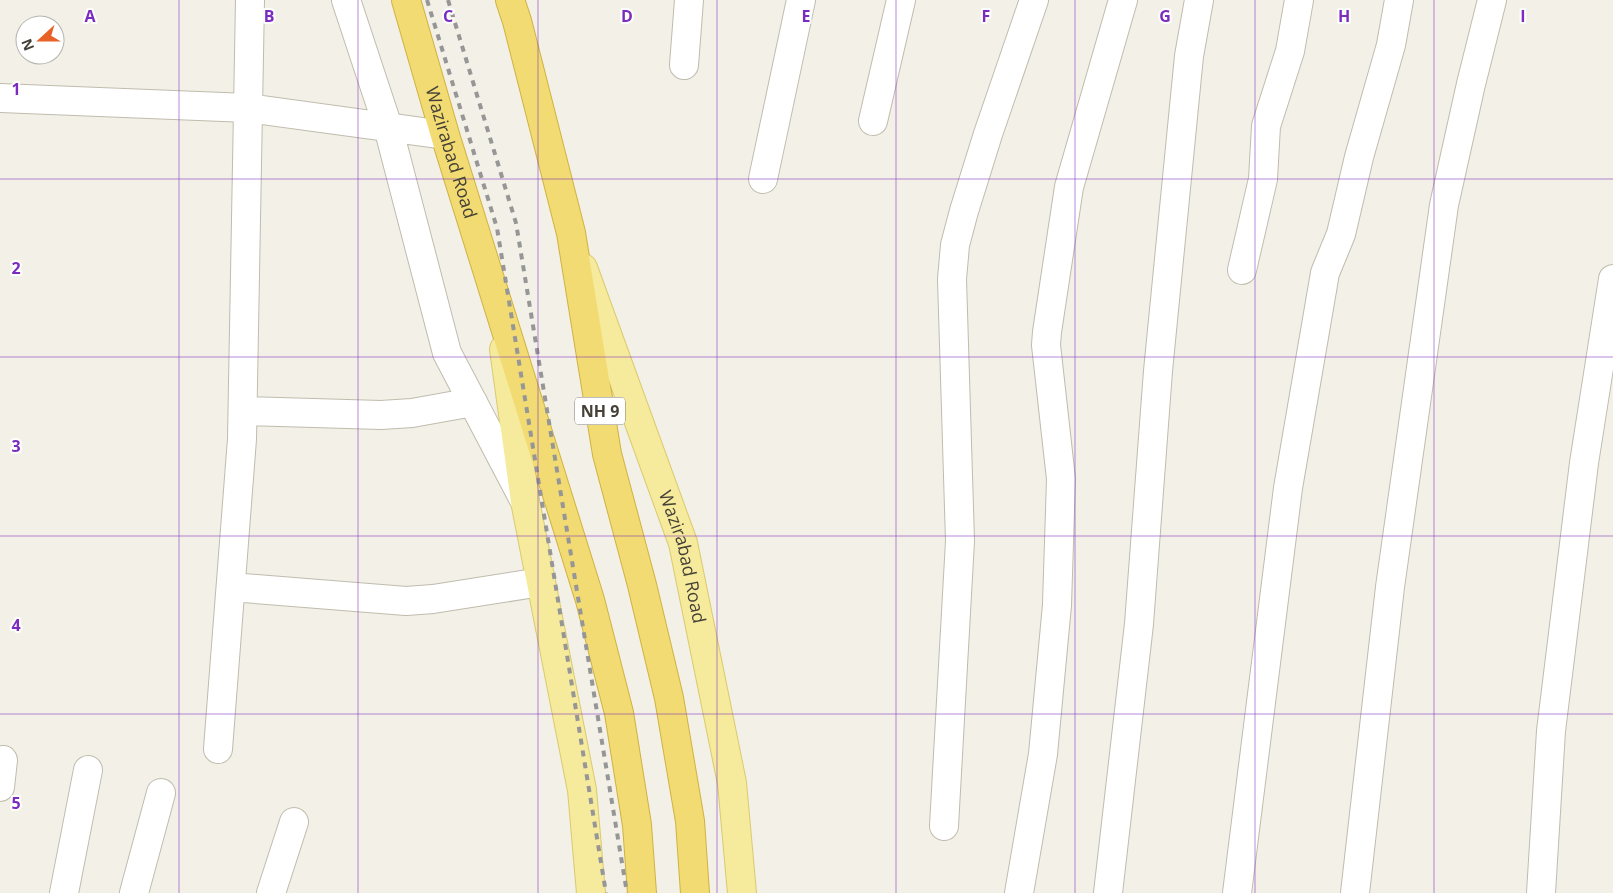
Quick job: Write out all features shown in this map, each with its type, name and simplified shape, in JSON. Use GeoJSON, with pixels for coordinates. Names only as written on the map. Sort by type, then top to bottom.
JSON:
{"type":"FeatureCollection","features":[{"type":"Feature","properties":{"kind":"highway","name":"Wazirabad Road"},"geometry":{"type":"LineString","coordinates":[[406,0],[445,135],[590,600],[619,713],[637,825],[642,893]]}},
{"type":"Feature","properties":{"kind":"highway","name":"Wazirabad Road"},"geometry":{"type":"LineString","coordinates":[[510,0],[571,234],[607,454],[642,585],[669,698],[690,821],[695,893]]}},
{"type":"Feature","properties":{"kind":"main road","name":"Wazirabad Road"},"geometry":{"type":"LineString","coordinates":[[571,234],[683,543],[732,782],[742,893]]}},
{"type":"Feature","properties":{"kind":"main road","name":"Wazirabad Road"},"geometry":{"type":"LineString","coordinates":[[497,304],[525,501],[582,790],[591,893]]}},
{"type":"Feature","properties":{"kind":"street"},"geometry":{"type":"LineString","coordinates":[[218,749],[242,439],[250,0]]}},
{"type":"Feature","properties":{"kind":"street"},"geometry":{"type":"LineString","coordinates":[[346,0],[388,127],[447,353],[525,501]]}},
{"type":"Feature","properties":{"kind":"street"},"geometry":{"type":"LineString","coordinates":[[684,65],[689,0]]}},
{"type":"Feature","properties":{"kind":"street"},"geometry":{"type":"LineString","coordinates":[[763,179],[802,0]]}},
{"type":"Feature","properties":{"kind":"street"},"geometry":{"type":"LineString","coordinates":[[873,121],[901,0]]}},
{"type":"Feature","properties":{"kind":"street"},"geometry":{"type":"LineString","coordinates":[[944,826],[960,541],[952,279],[954,245],[988,134],[1034,0]]}},
{"type":"Feature","properties":{"kind":"street"},"geometry":{"type":"LineString","coordinates":[[1019,893],[1043,754],[1057,605],[1061,479],[1046,345],[1047,332],[1069,187],[1123,0]]}},
{"type":"Feature","properties":{"kind":"street"},"geometry":{"type":"LineString","coordinates":[[1108,893],[1139,624],[1158,371],[1189,56],[1199,0]]}},
{"type":"Feature","properties":{"kind":"street"},"geometry":{"type":"LineString","coordinates":[[1242,270],[1263,179],[1266,126],[1290,51],[1299,0]]}},
{"type":"Feature","properties":{"kind":"street"},"geometry":{"type":"LineString","coordinates":[[1237,893],[1288,488],[1325,274],[1340,234],[1359,157],[1391,44],[1399,0]]}},
{"type":"Feature","properties":{"kind":"street"},"geometry":{"type":"LineString","coordinates":[[1354,893],[1390,587],[1444,205],[1492,0]]}},
{"type":"Feature","properties":{"kind":"street"},"geometry":{"type":"LineString","coordinates":[[0,98],[248,108],[445,135]]}},
{"type":"Feature","properties":{"kind":"street"},"geometry":{"type":"LineString","coordinates":[[1542,893],[1551,731],[1584,463],[1613,279]]}},
{"type":"Feature","properties":{"kind":"street"},"geometry":{"type":"LineString","coordinates":[[243,411],[381,415],[412,413],[473,402]]}},
{"type":"Feature","properties":{"kind":"street"},"geometry":{"type":"LineString","coordinates":[[231,587],[406,601],[434,599],[541,582]]}},
{"type":"Feature","properties":{"kind":"street"},"geometry":{"type":"LineString","coordinates":[[64,893],[88,770]]}},
{"type":"Feature","properties":{"kind":"street"},"geometry":{"type":"LineString","coordinates":[[134,893],[161,793]]}},
{"type":"Feature","properties":{"kind":"street"},"geometry":{"type":"LineString","coordinates":[[271,893],[294,822]]}},
{"type":"Feature","properties":{"kind":"railway"},"geometry":{"type":"LineString","coordinates":[[427,0],[497,228],[606,893]]}},
{"type":"Feature","properties":{"kind":"railway"},"geometry":{"type":"LineString","coordinates":[[448,0],[516,223],[627,893]]}}]}
